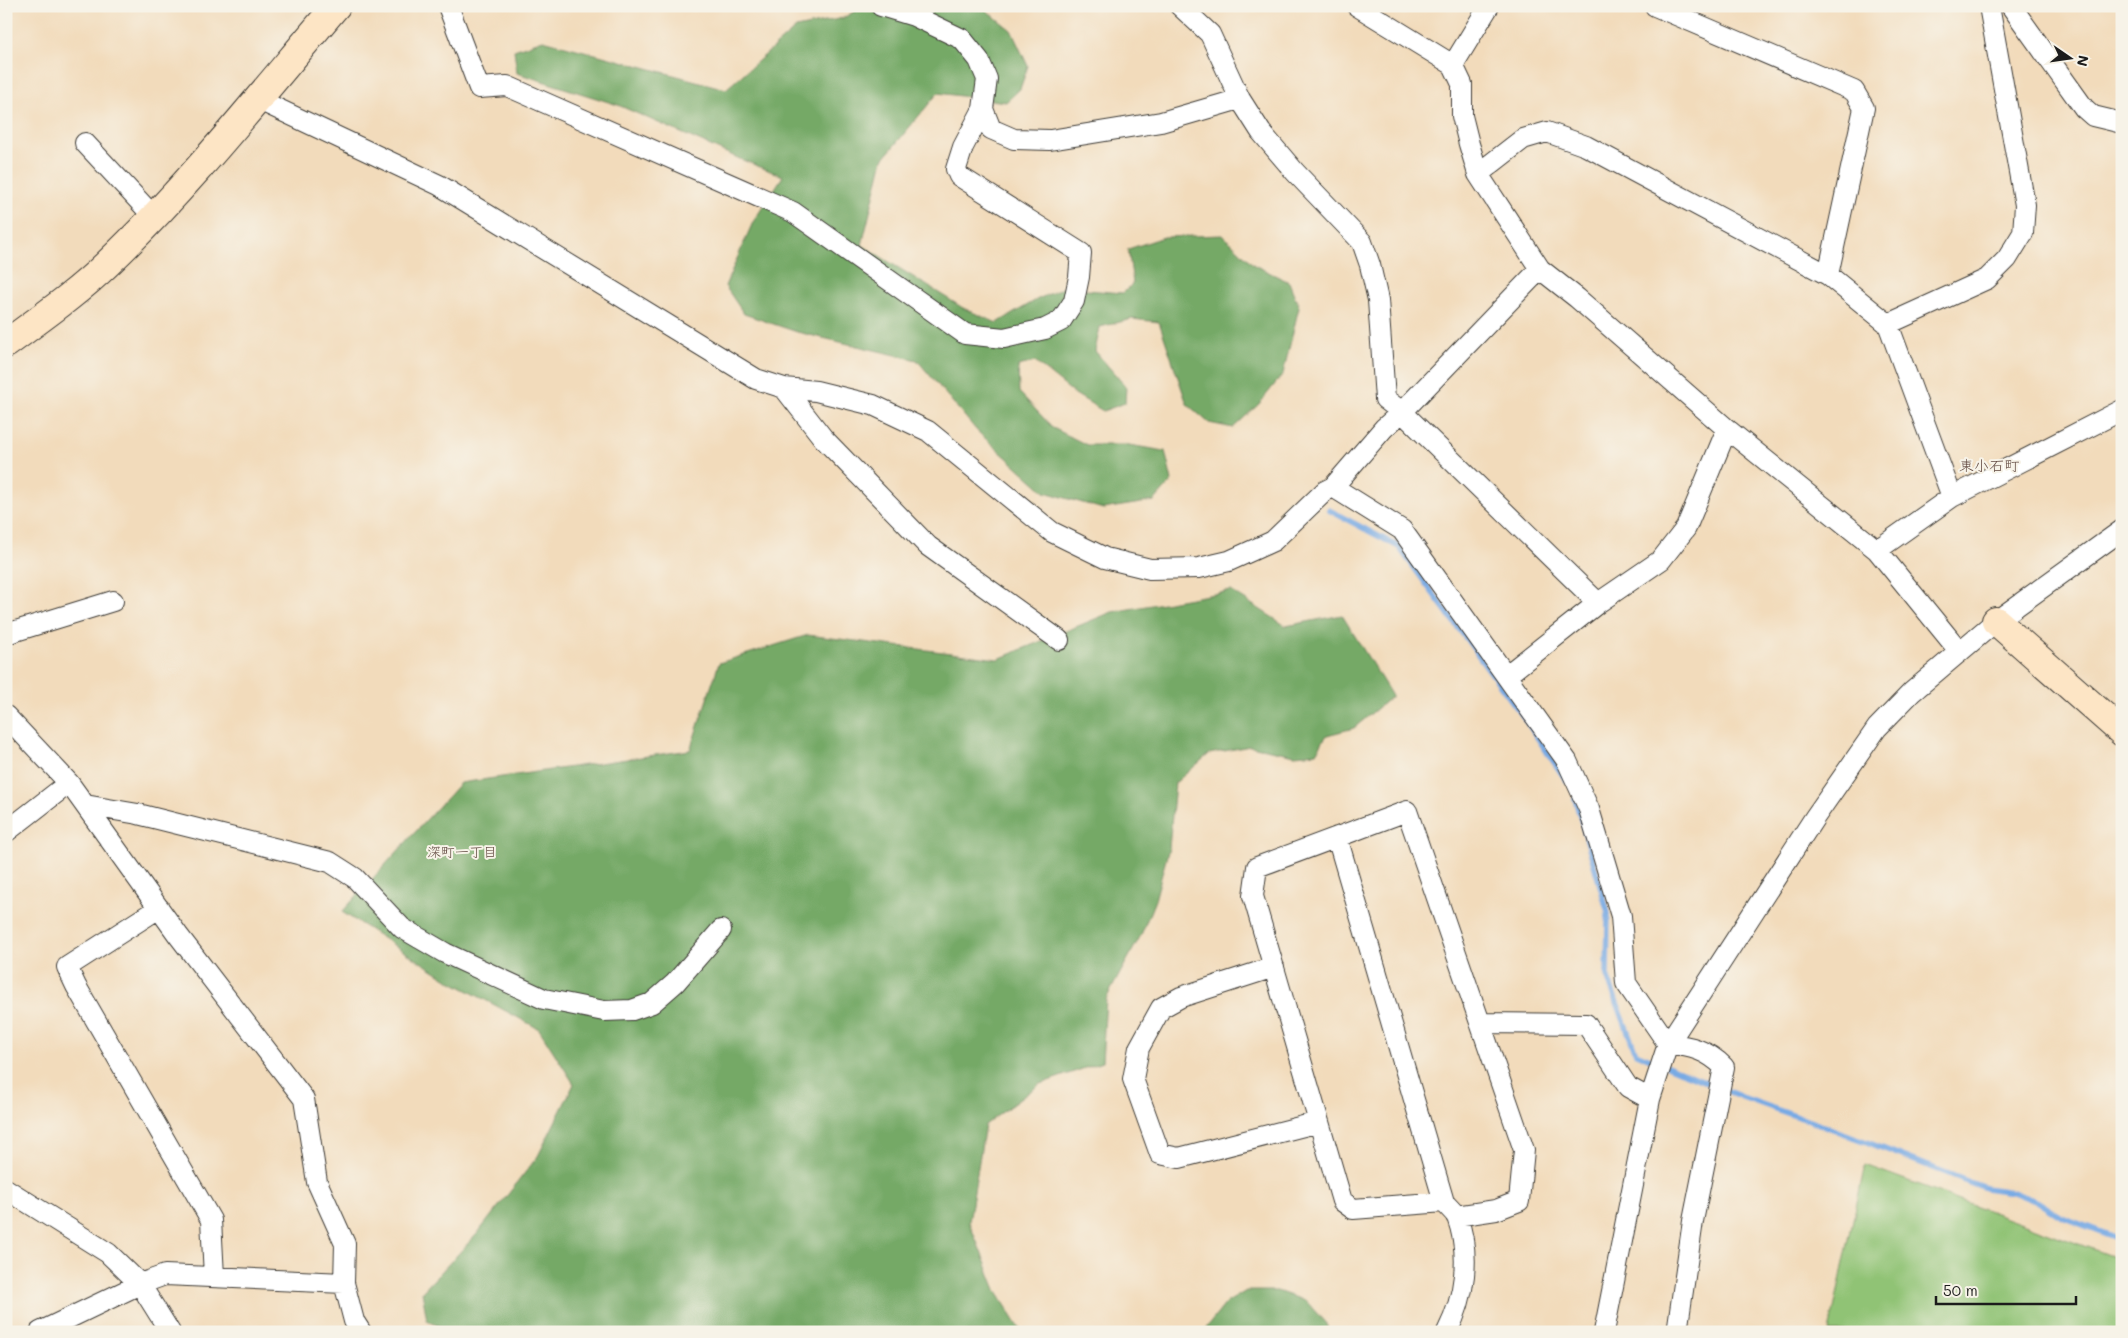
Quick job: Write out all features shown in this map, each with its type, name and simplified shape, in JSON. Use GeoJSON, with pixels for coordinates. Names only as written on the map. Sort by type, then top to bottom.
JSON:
{"type":"FeatureCollection","features":[{"type":"Feature","properties":{"kind":"street"},"geometry":{"type":"LineString","coordinates":[[6,344],[62,302],[106,265],[154,217],[336,6]]}},
{"type":"Feature","properties":{"kind":"street"},"geometry":{"type":"LineString","coordinates":[[448,6],[479,88],[506,86],[793,212],[965,334],[1004,338],[1045,329],[1061,321],[1074,301],[1079,277],[1081,252],[959,176],[956,169],[963,147],[983,109],[987,79],[979,60],[962,39],[914,16],[881,6]]}},
{"type":"Feature","properties":{"kind":"street"},"geometry":{"type":"LineString","coordinates":[[1180,6],[1210,34],[1240,98],[1261,132],[1295,172],[1362,242],[1370,265],[1378,300],[1385,398],[1402,412],[1598,603]]}},
{"type":"Feature","properties":{"kind":"street"},"geometry":{"type":"LineString","coordinates":[[1356,6],[1453,65],[1462,84],[1462,116],[1468,144],[1478,174],[1540,269],[1577,298],[1727,429],[1877,550],[1960,652]]}},
{"type":"Feature","properties":{"kind":"street"},"geometry":{"type":"LineString","coordinates":[[1453,65],[1489,6]]}},
{"type":"Feature","properties":{"kind":"street"},"geometry":{"type":"LineString","coordinates":[[1888,324],[1987,279],[2007,259],[2023,233],[2025,205],[1989,6]]}},
{"type":"Feature","properties":{"kind":"street"},"geometry":{"type":"LineString","coordinates":[[2011,6],[2084,108],[2093,116],[2122,123]]}},
{"type":"Feature","properties":{"kind":"street"},"geometry":{"type":"LineString","coordinates":[[1661,7],[1854,91],[1864,108],[1828,275]]}},
{"type":"Feature","properties":{"kind":"street"},"geometry":{"type":"LineString","coordinates":[[257,98],[439,185],[756,379],[784,388],[816,391],[873,405],[928,430],[1052,532],[1105,558],[1150,569],[1199,568],[1229,561],[1273,540],[1325,491],[1333,487],[1384,428],[1402,412],[1540,269]]}},
{"type":"Feature","properties":{"kind":"street"},"geometry":{"type":"LineString","coordinates":[[983,109],[991,129],[1014,139],[1050,140],[1161,122],[1240,98]]}},
{"type":"Feature","properties":{"kind":"street"},"geometry":{"type":"LineString","coordinates":[[1478,174],[1523,139],[1547,132],[1586,146],[1828,275],[1888,324],[1952,497]]}},
{"type":"Feature","properties":{"kind":"street"},"geometry":{"type":"LineString","coordinates":[[86,143],[154,217]]}},
{"type":"Feature","properties":{"kind":"street"},"geometry":{"type":"LineString","coordinates":[[784,388],[823,438],[928,546],[1059,640]]}},
{"type":"Feature","properties":{"kind":"street"},"geometry":{"type":"LineString","coordinates":[[1877,550],[1952,497],[2122,410]]}},
{"type":"Feature","properties":{"kind":"street"},"geometry":{"type":"LineString","coordinates":[[1507,675],[1598,603],[1661,560],[1686,528],[1727,429]]}},
{"type":"Feature","properties":{"kind":"street"},"geometry":{"type":"LineString","coordinates":[[1333,487],[1402,530],[1567,761],[1588,809],[1622,916],[1626,983],[1668,1044]]}},
{"type":"Feature","properties":{"kind":"street"},"geometry":{"type":"LineString","coordinates":[[1604,1332],[1650,1099],[1668,1044],[1816,817],[1877,728],[1912,692],[1996,621],[2122,530]]}},
{"type":"Feature","properties":{"kind":"street"},"geometry":{"type":"LineString","coordinates":[[6,634],[113,601]]}},
{"type":"Feature","properties":{"kind":"street"},"geometry":{"type":"LineString","coordinates":[[1996,621],[2122,732]]}},
{"type":"Feature","properties":{"kind":"street"},"geometry":{"type":"LineString","coordinates":[[6,716],[70,783],[159,908],[304,1099],[318,1182],[345,1244],[344,1283],[354,1322],[361,1332]]}},
{"type":"Feature","properties":{"kind":"street"},"geometry":{"type":"LineString","coordinates":[[6,832],[70,783]]}},
{"type":"Feature","properties":{"kind":"street"},"geometry":{"type":"LineString","coordinates":[[85,805],[138,814],[330,862],[355,878],[402,928],[445,952],[544,999],[604,1011],[632,1010],[652,1003],[674,983],[721,930]]}},
{"type":"Feature","properties":{"kind":"street"},"geometry":{"type":"LineString","coordinates":[[1407,811],[1524,1150],[1519,1201],[1496,1210],[1353,1208],[1342,1201],[1274,967],[1253,896],[1257,867],[1407,811]]}},
{"type":"Feature","properties":{"kind":"street"},"geometry":{"type":"LineString","coordinates":[[1337,837],[1465,1260],[1462,1291],[1447,1332]]}},
{"type":"Feature","properties":{"kind":"street"},"geometry":{"type":"LineString","coordinates":[[159,908],[67,967],[76,986],[211,1220],[214,1276]]}},
{"type":"Feature","properties":{"kind":"street"},"geometry":{"type":"LineString","coordinates":[[1274,967],[1182,996],[1161,1008],[1139,1048],[1133,1079],[1160,1154],[1179,1158],[1319,1122]]}},
{"type":"Feature","properties":{"kind":"street"},"geometry":{"type":"LineString","coordinates":[[1480,1023],[1586,1024],[1628,1087],[1650,1099]]}},
{"type":"Feature","properties":{"kind":"street"},"geometry":{"type":"LineString","coordinates":[[1668,1044],[1704,1050],[1724,1067],[1693,1220],[1677,1332]]}},
{"type":"Feature","properties":{"kind":"street"},"geometry":{"type":"LineString","coordinates":[[6,1188],[108,1253],[140,1284],[170,1332]]}},
{"type":"Feature","properties":{"kind":"street"},"geometry":{"type":"LineString","coordinates":[[40,1332],[140,1284],[165,1275],[344,1283]]}},
{"type":"Feature","properties":{"kind":"green space"},"geometry":{"type":"Polygon","coordinates":[[[864,6],[981,6],[1011,30],[1028,66],[1020,89],[1006,102],[938,93],[883,159],[862,245],[963,308],[997,323],[1038,299],[1063,288],[1123,293],[1133,283],[1128,249],[1164,237],[1223,235],[1254,265],[1289,282],[1299,307],[1283,374],[1259,404],[1233,428],[1209,423],[1187,404],[1159,322],[1132,319],[1100,327],[1095,351],[1126,387],[1125,403],[1103,411],[1075,394],[1035,362],[1018,366],[1019,392],[1053,428],[1087,445],[1129,445],[1165,451],[1172,481],[1154,501],[1103,509],[1045,492],[977,431],[917,360],[797,332],[744,314],[725,286],[753,222],[783,176],[618,105],[517,73],[514,50],[543,40],[726,89],[796,28],[843,18],[864,6]]]}},
{"type":"Feature","properties":{"kind":"green space"},"geometry":{"type":"Polygon","coordinates":[[[1231,591],[1286,626],[1342,615],[1392,696],[1354,728],[1327,735],[1316,753],[1295,755],[1250,746],[1209,754],[1175,783],[1169,848],[1155,900],[1141,935],[1106,999],[1102,1062],[1040,1084],[985,1125],[969,1222],[997,1292],[1022,1332],[451,1332],[427,1320],[422,1292],[477,1234],[538,1156],[574,1084],[539,1029],[452,982],[342,912],[460,783],[690,750],[719,663],[808,635],[998,659],[1112,612],[1231,591]]]}},
{"type":"Feature","properties":{"kind":"green space"},"geometry":{"type":"Polygon","coordinates":[[[1865,1165],[2122,1260],[2122,1332],[1829,1332],[1865,1165]]]}},
{"type":"Feature","properties":{"kind":"green space"},"geometry":{"type":"Polygon","coordinates":[[[1246,1291],[1277,1291],[1306,1301],[1328,1326],[1330,1332],[1203,1332],[1226,1303],[1246,1291]]]}},
{"type":"Feature","properties":{"kind":"waterway"},"geometry":{"type":"LineString","coordinates":[[1329,510],[1399,547],[1520,712],[1566,780]]}},
{"type":"Feature","properties":{"kind":"waterway"},"geometry":{"type":"LineString","coordinates":[[1575,799],[1608,913],[1607,976],[1636,1053],[1742,1097],[1846,1134],[1985,1188],[2013,1192],[2040,1203],[2062,1217],[2122,1240]]}},
{"type":"Feature","properties":{"kind":"district","name":"東小石町"},"geometry":{"type":"Point","coordinates":[1989,465]}},
{"type":"Feature","properties":{"kind":"district","name":"深町一丁目"},"geometry":{"type":"Point","coordinates":[462,851]}}]}
